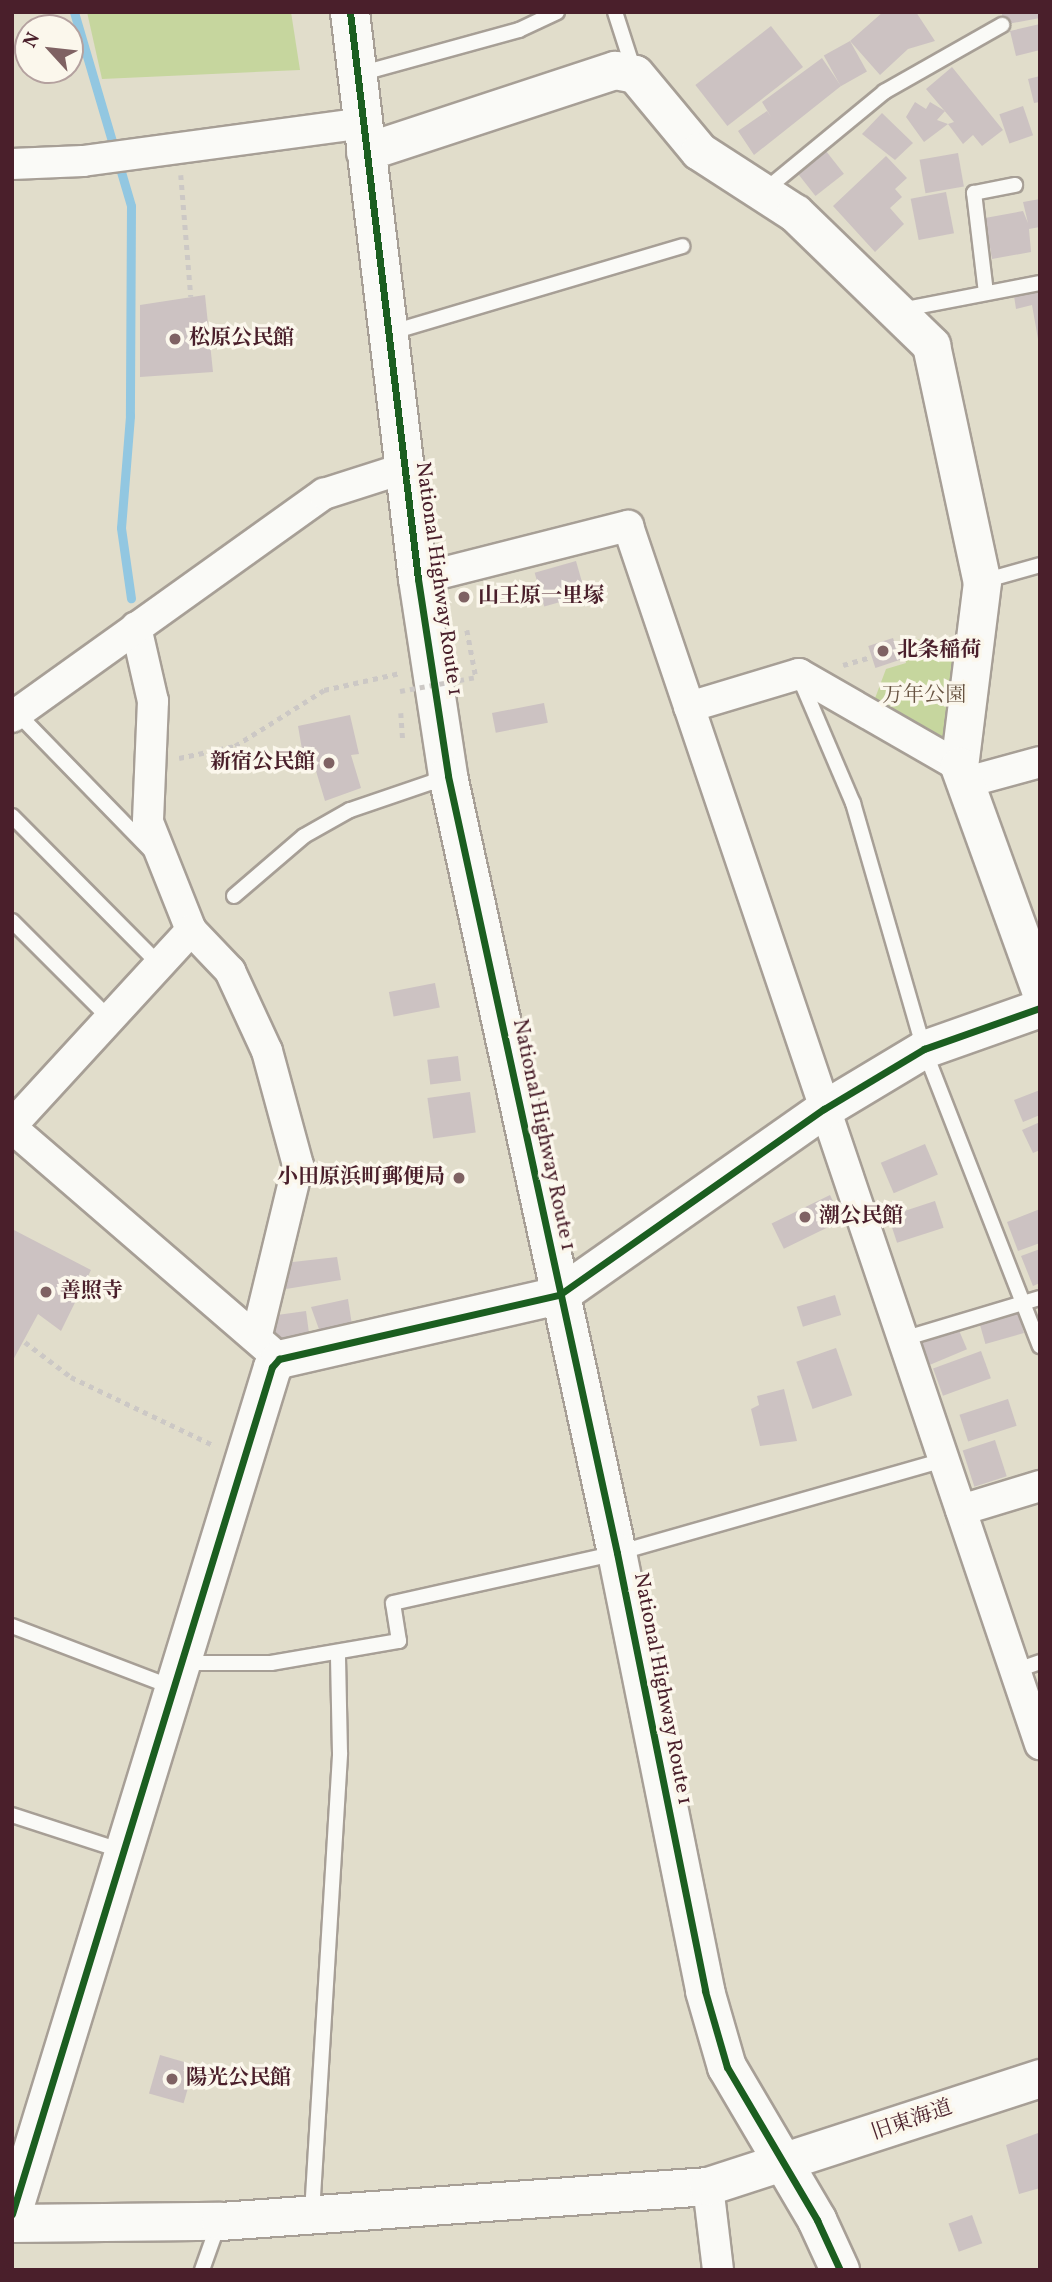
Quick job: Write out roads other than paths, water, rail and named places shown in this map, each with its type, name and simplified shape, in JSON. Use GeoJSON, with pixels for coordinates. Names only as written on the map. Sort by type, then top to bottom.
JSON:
{"type":"FeatureCollection","features":[{"type":"Feature","properties":{"kind":"highway","name":"National Highway Route 1"},"geometry":{"type":"LineString","coordinates":[[350,12],[418,579],[448,776],[617,1553],[705,1991],[727,2067],[784,2164],[840,2270]]}},
{"type":"Feature","properties":{"kind":"street"},"geometry":{"type":"LineString","coordinates":[[12,164],[83,161],[166,147],[364,137],[615,70],[635,74],[699,151],[795,213],[899,310],[931,345],[982,582],[963,774],[1040,990]]}},
{"type":"Feature","properties":{"kind":"street"},"geometry":{"type":"LineString","coordinates":[[18,704],[136,627],[324,494],[405,468]]}},
{"type":"Feature","properties":{"kind":"street"},"geometry":{"type":"LineString","coordinates":[[418,579],[628,526],[961,1510],[1027,1666],[1040,1744]]}},
{"type":"Feature","properties":{"kind":"street"},"geometry":{"type":"LineString","coordinates":[[14,2203],[123,1852],[181,1676],[272,1367],[268,1349],[298,1165],[267,1051],[236,983],[191,930],[148,822],[153,701],[136,627]]}},
{"type":"Feature","properties":{"kind":"street"},"geometry":{"type":"LineString","coordinates":[[689,707],[799,674],[963,774],[1040,762]]}},
{"type":"Feature","properties":{"kind":"street"},"geometry":{"type":"LineString","coordinates":[[191,930],[12,1126],[268,1349]]}},
{"type":"Feature","properties":{"kind":"street"},"geometry":{"type":"LineString","coordinates":[[268,1349],[559,1295],[824,1109],[924,1049],[1040,1007]]}},
{"type":"Feature","properties":{"kind":"street"},"geometry":{"type":"LineString","coordinates":[[961,1510],[1040,1486]]}},
{"type":"Feature","properties":{"kind":"street","name":"旧東海道"},"geometry":{"type":"LineString","coordinates":[[14,2203],[220,2221],[708,2186],[784,2164],[1040,2078]]}},
{"type":"Feature","properties":{"kind":"street"},"geometry":{"type":"LineString","coordinates":[[708,2186],[718,2270]]}},
{"type":"Feature","properties":{"kind":"lane"},"geometry":{"type":"LineString","coordinates":[[357,75],[519,30],[557,12]]}},
{"type":"Feature","properties":{"kind":"lane"},"geometry":{"type":"LineString","coordinates":[[615,12],[635,74]]}},
{"type":"Feature","properties":{"kind":"lane"},"geometry":{"type":"LineString","coordinates":[[763,192],[884,92],[1002,25]]}},
{"type":"Feature","properties":{"kind":"lane"},"geometry":{"type":"LineString","coordinates":[[986,293],[974,193],[1015,184]]}},
{"type":"Feature","properties":{"kind":"lane"},"geometry":{"type":"LineString","coordinates":[[388,334],[682,246]]}},
{"type":"Feature","properties":{"kind":"lane"},"geometry":{"type":"LineString","coordinates":[[899,310],[1040,283]]}},
{"type":"Feature","properties":{"kind":"lane"},"geometry":{"type":"LineString","coordinates":[[982,582],[1040,565]]}},
{"type":"Feature","properties":{"kind":"lane"},"geometry":{"type":"LineString","coordinates":[[799,674],[853,803],[924,1049],[1040,1346]]}},
{"type":"Feature","properties":{"kind":"lane"},"geometry":{"type":"LineString","coordinates":[[18,704],[167,867]]}},
{"type":"Feature","properties":{"kind":"lane"},"geometry":{"type":"LineString","coordinates":[[234,895],[303,835],[350,810],[448,776]]}},
{"type":"Feature","properties":{"kind":"lane"},"geometry":{"type":"LineString","coordinates":[[12,816],[160,965]]}},
{"type":"Feature","properties":{"kind":"lane"},"geometry":{"type":"LineString","coordinates":[[12,921],[110,1019]]}},
{"type":"Feature","properties":{"kind":"lane"},"geometry":{"type":"LineString","coordinates":[[903,1339],[1040,1298]]}},
{"type":"Feature","properties":{"kind":"lane"},"geometry":{"type":"LineString","coordinates":[[12,1626],[181,1676],[338,1654],[399,1641],[394,1603],[617,1553],[944,1460]]}},
{"type":"Feature","properties":{"kind":"lane"},"geometry":{"type":"LineString","coordinates":[[312,2213],[340,1753],[338,1654]]}},
{"type":"Feature","properties":{"kind":"lane"},"geometry":{"type":"LineString","coordinates":[[12,1815],[123,1852]]}},
{"type":"Feature","properties":{"kind":"lane"},"geometry":{"type":"LineString","coordinates":[[202,2270],[220,2221]]}},
{"type":"Feature","properties":{"kind":"waterway"},"geometry":{"type":"LineString","coordinates":[[74,12],[131,206],[130,416],[121,528],[131,598]]}},
{"type":"Feature","properties":{"kind":"place","name":"松原公民館"},"geometry":{"type":"Point","coordinates":[175,339]}},
{"type":"Feature","properties":{"kind":"place","name":"山王原一里塚"},"geometry":{"type":"Point","coordinates":[464,597]}},
{"type":"Feature","properties":{"kind":"place","name":"北条稲荷"},"geometry":{"type":"Point","coordinates":[883,651]}},
{"type":"Feature","properties":{"kind":"place","name":"新宿公民館"},"geometry":{"type":"Point","coordinates":[329,763]}},
{"type":"Feature","properties":{"kind":"place","name":"小田原浜町郵便局"},"geometry":{"type":"Point","coordinates":[459,1178]}},
{"type":"Feature","properties":{"kind":"place","name":"潮公民館"},"geometry":{"type":"Point","coordinates":[805,1217]}},
{"type":"Feature","properties":{"kind":"place","name":"善照寺"},"geometry":{"type":"Point","coordinates":[46,1292]}},
{"type":"Feature","properties":{"kind":"place","name":"陽光公民館"},"geometry":{"type":"Point","coordinates":[172,2079]}},
{"type":"Feature","properties":{"kind":"park label","name":"万年公園"},"geometry":{"type":"Point","coordinates":[924,696]}}]}
